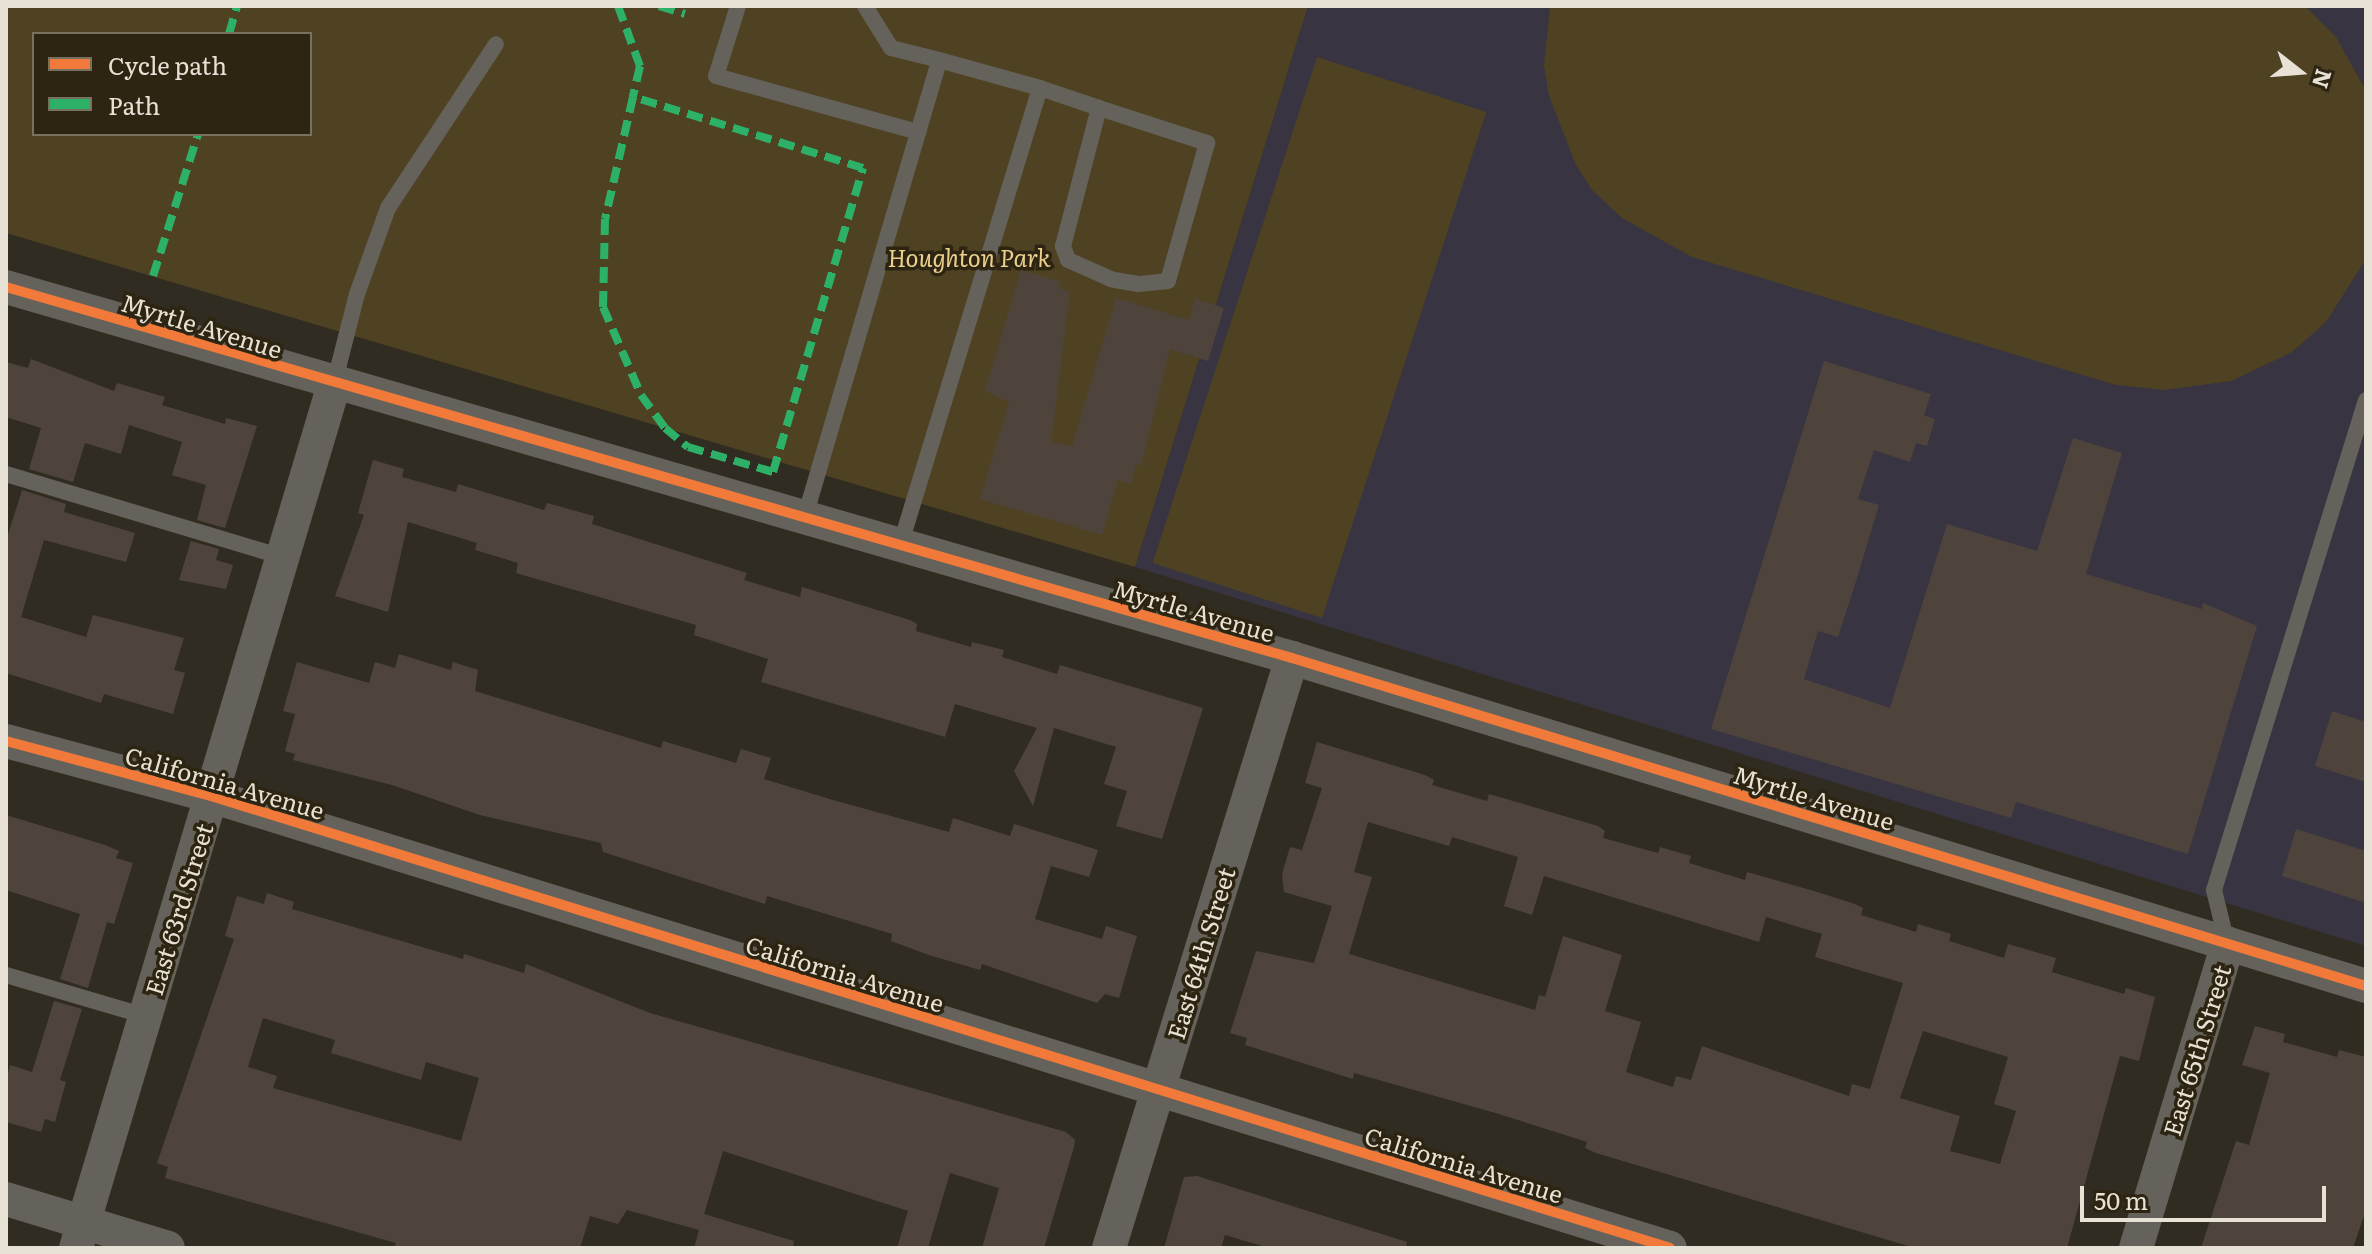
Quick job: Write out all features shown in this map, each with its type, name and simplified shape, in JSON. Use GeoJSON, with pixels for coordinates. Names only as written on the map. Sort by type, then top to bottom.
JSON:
{"type":"FeatureCollection","features":[{"type":"Feature","properties":{"kind":"street","name":"Myrtle Avenue"},"geometry":{"type":"LineString","coordinates":[[6,287],[334,385],[1292,658],[2366,986]]}},
{"type":"Feature","properties":{"kind":"street","name":"East 63rd Street"},"geometry":{"type":"LineString","coordinates":[[80,1235],[334,385]]}},
{"type":"Feature","properties":{"kind":"street","name":"East 64th Street"},"geometry":{"type":"LineString","coordinates":[[1109,1248],[1292,658]]}},
{"type":"Feature","properties":{"kind":"street","name":"California Avenue"},"geometry":{"type":"LineString","coordinates":[[6,741],[211,796],[1670,1248]]}},
{"type":"Feature","properties":{"kind":"street","name":"East 65th Street"},"geometry":{"type":"LineString","coordinates":[[2136,1248],[2228,944]]}},
{"type":"Feature","properties":{"kind":"street"},"geometry":{"type":"LineString","coordinates":[[6,1199],[80,1235],[168,1248]]}},
{"type":"Feature","properties":{"kind":"lane"},"geometry":{"type":"LineString","coordinates":[[738,6],[716,76],[918,132]]}},
{"type":"Feature","properties":{"kind":"lane"},"geometry":{"type":"LineString","coordinates":[[865,6],[891,48],[1040,88],[1207,143],[1168,281],[1138,284],[1111,279],[1068,260],[1063,246],[1099,108]]}},
{"type":"Feature","properties":{"kind":"lane"},"geometry":{"type":"LineString","coordinates":[[334,385],[357,294],[388,208],[496,44]]}},
{"type":"Feature","properties":{"kind":"lane"},"geometry":{"type":"LineString","coordinates":[[804,520],[939,60]]}},
{"type":"Feature","properties":{"kind":"lane"},"geometry":{"type":"LineString","coordinates":[[900,547],[1040,88]]}},
{"type":"Feature","properties":{"kind":"lane"},"geometry":{"type":"LineString","coordinates":[[2228,944],[2214,890],[2366,400]]}},
{"type":"Feature","properties":{"kind":"lane"},"geometry":{"type":"LineString","coordinates":[[6,474],[283,557]]}},
{"type":"Feature","properties":{"kind":"lane"},"geometry":{"type":"LineString","coordinates":[[6,975],[145,1016]]}},
{"type":"Feature","properties":{"kind":"shaded area"},"geometry":{"type":"Polygon","coordinates":[[[1308,6],[2366,6],[2366,946],[1135,567],[1308,6]]]}},
{"type":"Feature","properties":{"kind":"green space","name":"Houghton Park"},"geometry":{"type":"Polygon","coordinates":[[[6,6],[1308,6],[1135,567],[6,233],[6,6]]]}},
{"type":"Feature","properties":{"kind":"green space"},"geometry":{"type":"Polygon","coordinates":[[[1550,6],[2305,6],[2336,37],[2366,91],[2366,259],[2326,322],[2292,352],[2231,381],[2164,390],[2116,385],[1692,257],[1622,218],[1592,190],[1576,165],[1549,96],[1544,66],[1550,6]]]}},
{"type":"Feature","properties":{"kind":"green space"},"geometry":{"type":"Polygon","coordinates":[[[1317,57],[1486,112],[1322,618],[1153,563],[1317,57]]]}},
{"type":"Feature","properties":{"kind":"building"},"geometry":{"type":"Polygon","coordinates":[[[1021,270],[1061,282],[1059,288],[1070,292],[1051,442],[1072,446],[1116,298],[1189,320],[1195,299],[1224,308],[1208,361],[1170,349],[1141,466],[1136,464],[1131,484],[1118,480],[1102,535],[980,499],[1009,402],[985,391],[1021,270]]]}},
{"type":"Feature","properties":{"kind":"building"},"geometry":{"type":"Polygon","coordinates":[[[31,359],[114,391],[117,383],[165,397],[162,405],[225,424],[226,418],[257,426],[225,528],[197,520],[206,485],[172,475],[182,442],[129,425],[121,454],[85,443],[73,482],[29,469],[41,428],[6,417],[6,362],[28,368],[31,359]]]}},
{"type":"Feature","properties":{"kind":"building"},"geometry":{"type":"Polygon","coordinates":[[[1824,361],[1931,394],[1924,415],[1935,419],[1927,446],[1916,443],[1910,462],[1874,450],[1858,499],[1879,505],[1858,575],[1838,637],[1818,631],[1804,679],[1890,708],[1947,524],[2037,551],[2073,438],[2122,453],[2086,574],[2202,609],[2203,603],[2257,626],[2188,854],[2016,802],[2011,818],[1711,729],[1824,361]]]}},
{"type":"Feature","properties":{"kind":"building"},"geometry":{"type":"Polygon","coordinates":[[[373,460],[404,469],[402,477],[456,492],[458,484],[544,510],[547,503],[594,516],[592,524],[747,573],[744,580],[800,597],[802,587],[910,620],[917,624],[916,631],[971,647],[972,642],[1004,650],[1002,657],[1057,674],[1060,665],[1203,708],[1162,839],[1116,826],[1127,791],[1104,784],[1116,747],[1054,728],[1033,806],[1014,771],[1037,728],[955,704],[945,737],[761,682],[768,659],[694,635],[696,625],[516,573],[518,563],[475,550],[477,543],[408,522],[388,612],[335,596],[364,515],[358,513],[373,460]]]}},
{"type":"Feature","properties":{"kind":"building"},"geometry":{"type":"Polygon","coordinates":[[[22,490],[66,504],[64,512],[135,533],[126,562],[44,540],[21,617],[86,637],[93,615],[184,638],[174,670],[185,673],[173,714],[104,694],[101,703],[6,673],[6,541],[22,490]]]}},
{"type":"Feature","properties":{"kind":"building"},"geometry":{"type":"Polygon","coordinates":[[[191,541],[219,549],[216,560],[233,565],[226,589],[179,580],[191,541]]]}},
{"type":"Feature","properties":{"kind":"building"},"geometry":{"type":"Polygon","coordinates":[[[399,654],[451,670],[453,662],[478,670],[475,691],[661,748],[663,741],[736,763],[741,749],[771,758],[764,779],[833,800],[949,832],[953,818],[1010,836],[1014,824],[1098,850],[1089,877],[1051,866],[1035,919],[1102,939],[1106,926],[1137,936],[1119,998],[1105,994],[1097,1003],[982,964],[980,970],[891,941],[892,934],[767,896],[765,904],[603,852],[601,843],[480,815],[392,785],[293,760],[295,754],[285,751],[295,714],[283,711],[297,662],[369,683],[375,662],[395,668],[399,654]]]}},
{"type":"Feature","properties":{"kind":"building"},"geometry":{"type":"Polygon","coordinates":[[[2332,711],[2366,722],[2366,782],[2315,766],[2332,711]]]}},
{"type":"Feature","properties":{"kind":"building"},"geometry":{"type":"Polygon","coordinates":[[[1317,742],[1425,775],[1434,780],[1432,785],[1487,801],[1489,794],[1598,826],[1605,831],[1603,838],[1658,853],[1660,847],[1691,856],[1689,863],[1745,880],[1747,872],[1814,891],[1863,908],[1861,915],[1916,932],[1918,924],[1951,934],[1949,941],[2004,958],[2008,944],[2056,958],[2052,972],[2124,994],[2126,988],[2155,997],[2139,1061],[2120,1056],[2067,1248],[1915,1248],[1596,1153],[1585,1148],[1587,1142],[1499,1114],[1354,1073],[1353,1079],[1245,1045],[1247,1038],[1230,1033],[1256,951],[1314,963],[1332,906],[1284,892],[1282,874],[1290,847],[1302,850],[1322,788],[1305,783],[1317,742]],[[1368,822],[1354,872],[1372,877],[1349,954],[1535,1010],[1539,995],[1545,997],[1563,936],[1622,955],[1605,1011],[1641,1022],[1626,1072],[1673,1087],[1676,1076],[1691,1080],[1702,1046],[1849,1096],[1852,1084],[1870,1089],[1903,983],[1815,957],[1822,934],[1766,917],[1759,942],[1544,876],[1532,915],[1504,906],[1518,857],[1452,837],[1449,846],[1368,822]],[[1923,1031],[1900,1098],[1960,1116],[1950,1151],[2000,1164],[2016,1111],[1994,1104],[2008,1057],[1923,1031]]]}},
{"type":"Feature","properties":{"kind":"building"},"geometry":{"type":"Polygon","coordinates":[[[6,815],[105,845],[119,851],[116,858],[133,863],[114,924],[107,922],[88,988],[60,979],[80,914],[6,890],[6,815]]]}},
{"type":"Feature","properties":{"kind":"building"},"geometry":{"type":"Polygon","coordinates":[[[2296,829],[2366,851],[2366,903],[2282,876],[2296,829]]]}},
{"type":"Feature","properties":{"kind":"building"},"geometry":{"type":"Polygon","coordinates":[[[267,893],[294,902],[292,909],[463,959],[464,954],[524,973],[526,964],[650,1013],[1066,1132],[1075,1140],[1074,1147],[1044,1248],[982,1248],[999,1188],[950,1173],[928,1248],[897,1248],[908,1211],[723,1151],[704,1214],[794,1241],[793,1248],[694,1248],[699,1230],[627,1210],[618,1224],[590,1216],[580,1248],[394,1248],[396,1243],[165,1178],[168,1167],[157,1163],[234,939],[225,936],[237,896],[264,904],[267,893]],[[263,1018],[248,1067],[277,1076],[273,1088],[461,1141],[479,1078],[426,1062],[421,1080],[331,1053],[335,1040],[263,1018]]]}},
{"type":"Feature","properties":{"kind":"building"},"geometry":{"type":"Polygon","coordinates":[[[54,1001],[82,1009],[60,1080],[66,1082],[55,1122],[45,1119],[41,1132],[6,1122],[6,1081],[10,1065],[32,1072],[54,1001]]]}},
{"type":"Feature","properties":{"kind":"building"},"geometry":{"type":"Polygon","coordinates":[[[2255,1026],[2285,1034],[2283,1042],[2337,1057],[2339,1050],[2366,1057],[2366,1210],[2353,1248],[2201,1248],[2236,1141],[2249,1145],[2270,1073],[2242,1065],[2255,1026]]]}},
{"type":"Feature","properties":{"kind":"building"},"geometry":{"type":"Polygon","coordinates":[[[1197,1176],[1407,1242],[1406,1248],[1269,1248],[1225,1235],[1221,1248],[1164,1248],[1184,1177],[1197,1176]]]}},
{"type":"Feature","properties":{"kind":"marked path"},"geometry":{"type":"LineString","coordinates":[[230,32],[237,6]]}},
{"type":"Feature","properties":{"kind":"marked path"},"geometry":{"type":"LineString","coordinates":[[618,6],[640,66],[605,219],[603,307],[641,395],[665,428],[688,447],[773,472],[863,168],[633,97]]}},
{"type":"Feature","properties":{"kind":"marked path"},"geometry":{"type":"LineString","coordinates":[[659,6],[685,14]]}},
{"type":"Feature","properties":{"kind":"marked path"},"geometry":{"type":"LineString","coordinates":[[153,276],[197,136]]}},
{"type":"Feature","properties":{"kind":"cycle path"},"geometry":{"type":"LineString","coordinates":[[6,287],[1292,658],[2366,986]]}},
{"type":"Feature","properties":{"kind":"cycle path"},"geometry":{"type":"LineString","coordinates":[[6,741],[211,796],[1670,1248]]}}]}
